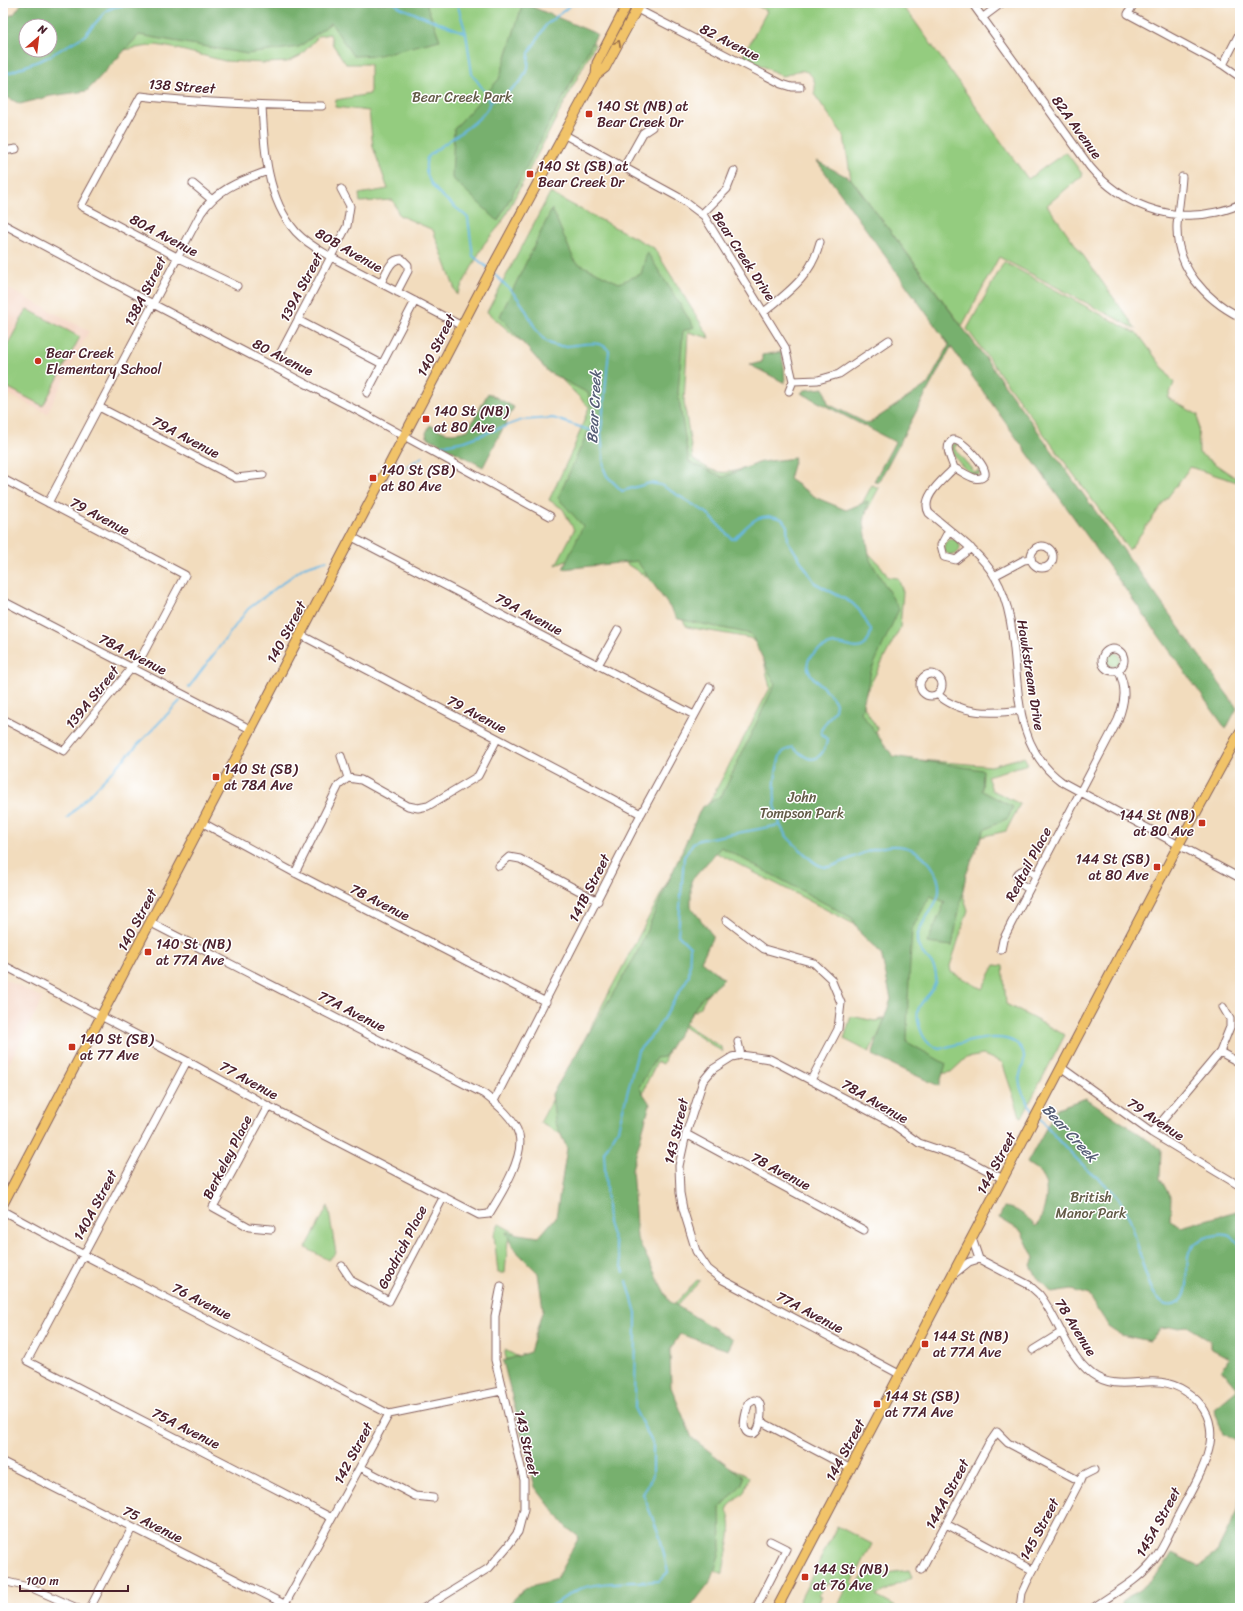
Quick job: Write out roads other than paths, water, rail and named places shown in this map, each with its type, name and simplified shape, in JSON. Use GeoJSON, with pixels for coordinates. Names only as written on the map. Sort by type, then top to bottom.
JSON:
{"type":"FeatureCollection","features":[{"type":"Feature","properties":{"kind":"main road","name":"140 Street"},"geometry":{"type":"LineString","coordinates":[[3,1204],[252,730],[484,281],[565,135],[596,75],[597,63],[628,4]]}},
{"type":"Feature","properties":{"kind":"main road","name":"140 Street"},"geometry":{"type":"LineString","coordinates":[[596,75],[605,68],[638,6]]}},
{"type":"Feature","properties":{"kind":"main road","name":"144 Street"},"geometry":{"type":"LineString","coordinates":[[777,1608],[901,1375],[1179,844],[1240,732]]}},
{"type":"Feature","properties":{"kind":"street","name":"82A Avenue"},"geometry":{"type":"LineString","coordinates":[[972,3],[1080,154],[1101,179],[1114,190],[1136,203],[1159,211],[1179,214]]}},
{"type":"Feature","properties":{"kind":"street"},"geometry":{"type":"LineString","coordinates":[[982,18],[1002,3]]}},
{"type":"Feature","properties":{"kind":"street"},"geometry":{"type":"LineString","coordinates":[[1134,3],[1128,14],[1223,65],[1240,77]]}},
{"type":"Feature","properties":{"kind":"street","name":"82 Avenue"},"geometry":{"type":"LineString","coordinates":[[628,4],[638,6],[782,84],[792,87],[800,87]]}},
{"type":"Feature","properties":{"kind":"street"},"geometry":{"type":"LineString","coordinates":[[1223,65],[1240,32]]}},
{"type":"Feature","properties":{"kind":"street","name":"138 Street"},"geometry":{"type":"LineString","coordinates":[[81,206],[141,96],[262,105],[322,106]]}},
{"type":"Feature","properties":{"kind":"street","name":"80B Avenue"},"geometry":{"type":"LineString","coordinates":[[262,105],[264,143],[268,171],[281,207],[291,226],[304,240],[331,257],[462,326]]}},
{"type":"Feature","properties":{"kind":"street"},"geometry":{"type":"LineString","coordinates":[[624,167],[643,133],[652,127]]}},
{"type":"Feature","properties":{"kind":"street","name":"Bear Creek Drive"},"geometry":{"type":"LineString","coordinates":[[565,135],[680,198],[702,214],[785,347],[793,381]]}},
{"type":"Feature","properties":{"kind":"street"},"geometry":{"type":"LineString","coordinates":[[3,151],[16,149]]}},
{"type":"Feature","properties":{"kind":"street","name":"138A Street"},"geometry":{"type":"LineString","coordinates":[[48,503],[196,220],[211,199],[236,182],[268,171]]}},
{"type":"Feature","properties":{"kind":"street"},"geometry":{"type":"LineString","coordinates":[[702,214],[727,188],[734,171]]}},
{"type":"Feature","properties":{"kind":"street"},"geometry":{"type":"LineString","coordinates":[[1182,177],[1177,226],[1179,245],[1192,277],[1199,288],[1215,302],[1240,317]]}},
{"type":"Feature","properties":{"kind":"street"},"geometry":{"type":"LineString","coordinates":[[193,184],[211,199]]}},
{"type":"Feature","properties":{"kind":"street","name":"139A Street"},"geometry":{"type":"LineString","coordinates":[[281,352],[347,226],[350,206],[341,189]]}},
{"type":"Feature","properties":{"kind":"street"},"geometry":{"type":"LineString","coordinates":[[1179,214],[1201,215],[1235,207],[1240,204]]}},
{"type":"Feature","properties":{"kind":"street","name":"80A Avenue"},"geometry":{"type":"LineString","coordinates":[[81,206],[177,257],[237,286]]}},
{"type":"Feature","properties":{"kind":"street","name":"80 Avenue"},"geometry":{"type":"LineString","coordinates":[[3,224],[153,304],[362,412],[550,516]]}},
{"type":"Feature","properties":{"kind":"street"},"geometry":{"type":"LineString","coordinates":[[764,312],[800,281],[816,258],[820,242]]}},
{"type":"Feature","properties":{"kind":"street","name":"80B Avenue"},"geometry":{"type":"LineString","coordinates":[[382,283],[392,262],[397,259],[402,259],[408,265],[408,271],[398,292]]}},
{"type":"Feature","properties":{"kind":"street"},"geometry":{"type":"LineString","coordinates":[[367,393],[415,300]]}},
{"type":"Feature","properties":{"kind":"street"},"geometry":{"type":"LineString","coordinates":[[298,320],[382,364]]}},
{"type":"Feature","properties":{"kind":"street"},"geometry":{"type":"LineString","coordinates":[[789,391],[793,381],[818,380],[840,374],[889,340]]}},
{"type":"Feature","properties":{"kind":"street","name":"79A Avenue"},"geometry":{"type":"LineString","coordinates":[[99,407],[236,478],[263,475]]}},
{"type":"Feature","properties":{"kind":"street"},"geometry":{"type":"LineString","coordinates":[[955,439],[960,441],[985,467],[986,472],[981,479],[976,480],[954,468],[947,448],[950,441],[955,439]]}},
{"type":"Feature","properties":{"kind":"street","name":"Hawkstream Drive"},"geometry":{"type":"LineString","coordinates":[[954,468],[926,500],[925,507],[929,514],[970,548],[994,576],[1008,614],[1021,710],[1026,732],[1038,759],[1051,774],[1081,792],[1179,844]]}},
{"type":"Feature","properties":{"kind":"street","name":"79 Avenue"},"geometry":{"type":"LineString","coordinates":[[3,479],[185,576]]}},
{"type":"Feature","properties":{"kind":"street"},"geometry":{"type":"LineString","coordinates":[[949,530],[940,549],[944,557],[951,560],[956,560],[970,548]]}},
{"type":"Feature","properties":{"kind":"street","name":"79A Avenue"},"geometry":{"type":"LineString","coordinates":[[352,537],[694,715]]}},
{"type":"Feature","properties":{"kind":"street"},"geometry":{"type":"LineString","coordinates":[[994,576],[1024,560],[1031,559]]}},
{"type":"Feature","properties":{"kind":"street","name":"139A Street"},"geometry":{"type":"LineString","coordinates":[[3,719],[64,751],[143,654],[185,576]]}},
{"type":"Feature","properties":{"kind":"street","name":"78A Avenue"},"geometry":{"type":"LineString","coordinates":[[3,602],[252,730]]}},
{"type":"Feature","properties":{"kind":"street"},"geometry":{"type":"LineString","coordinates":[[598,665],[618,630]]}},
{"type":"Feature","properties":{"kind":"street","name":"79 Avenue"},"geometry":{"type":"LineString","coordinates":[[301,635],[641,814]]}},
{"type":"Feature","properties":{"kind":"street","name":"Redtail Place"},"geometry":{"type":"LineString","coordinates":[[1001,950],[1003,940],[1081,792],[1123,708],[1125,692],[1118,670]]}},
{"type":"Feature","properties":{"kind":"street","name":"141B Street"},"geometry":{"type":"LineString","coordinates":[[494,1101],[641,814],[710,687]]}},
{"type":"Feature","properties":{"kind":"street"},"geometry":{"type":"LineString","coordinates":[[938,694],[948,703],[973,712],[1003,713],[1021,710]]}},
{"type":"Feature","properties":{"kind":"street"},"geometry":{"type":"LineString","coordinates":[[295,873],[339,785],[348,778],[361,780],[408,806],[418,808],[428,806],[478,776],[497,739]]}},
{"type":"Feature","properties":{"kind":"street"},"geometry":{"type":"LineString","coordinates":[[341,756],[348,778]]}},
{"type":"Feature","properties":{"kind":"street","name":"78 Avenue"},"geometry":{"type":"LineString","coordinates":[[203,824],[546,1002]]}},
{"type":"Feature","properties":{"kind":"street"},"geometry":{"type":"LineString","coordinates":[[1179,844],[1189,851],[1240,878]]}},
{"type":"Feature","properties":{"kind":"street"},"geometry":{"type":"LineString","coordinates":[[498,866],[509,857],[520,858],[598,900]]}},
{"type":"Feature","properties":{"kind":"street"},"geometry":{"type":"LineString","coordinates":[[1029,890],[1018,883],[1017,875],[1023,870],[1037,875]]}},
{"type":"Feature","properties":{"kind":"street"},"geometry":{"type":"LineString","coordinates":[[726,920],[764,949],[814,963],[831,979],[841,1003],[838,1029],[811,1080]]}},
{"type":"Feature","properties":{"kind":"street","name":"77A Avenue"},"geometry":{"type":"LineString","coordinates":[[151,923],[484,1094],[494,1101],[515,1125],[520,1136],[520,1144],[513,1170],[489,1214],[484,1216]]}},
{"type":"Feature","properties":{"kind":"street","name":"77 Avenue"},"geometry":{"type":"LineString","coordinates":[[3,965],[187,1061],[268,1106],[484,1216]]}},
{"type":"Feature","properties":{"kind":"street"},"geometry":{"type":"LineString","coordinates":[[1152,1133],[1220,1052],[1230,1027],[1230,1018],[1223,1007]]}},
{"type":"Feature","properties":{"kind":"street"},"geometry":{"type":"LineString","coordinates":[[738,1042],[741,1055]]}},
{"type":"Feature","properties":{"kind":"street"},"geometry":{"type":"LineString","coordinates":[[1220,1052],[1240,1063]]}},
{"type":"Feature","properties":{"kind":"street","name":"78A Avenue"},"geometry":{"type":"LineString","coordinates":[[732,1057],[741,1055],[770,1059],[890,1122],[919,1143],[966,1159],[1003,1179]]}},
{"type":"Feature","properties":{"kind":"street","name":"143 Street"},"geometry":{"type":"LineString","coordinates":[[708,1269],[696,1251],[680,1193],[679,1166],[686,1134],[703,1081],[713,1069],[732,1057]]}},
{"type":"Feature","properties":{"kind":"street","name":"140A Street"},"geometry":{"type":"LineString","coordinates":[[27,1361],[187,1061]]}},
{"type":"Feature","properties":{"kind":"street","name":"79 Avenue"},"geometry":{"type":"LineString","coordinates":[[1062,1068],[1152,1133],[1240,1186]]}},
{"type":"Feature","properties":{"kind":"street","name":"Berkeley Place"},"geometry":{"type":"LineString","coordinates":[[268,1106],[213,1207],[249,1227],[270,1229]]}},
{"type":"Feature","properties":{"kind":"street","name":"78 Avenue"},"geometry":{"type":"LineString","coordinates":[[686,1134],[864,1230]]}},
{"type":"Feature","properties":{"kind":"street","name":"Goodrich Place"},"geometry":{"type":"LineString","coordinates":[[342,1266],[352,1281],[389,1301],[444,1196]]}},
{"type":"Feature","properties":{"kind":"street","name":"76 Avenue"},"geometry":{"type":"LineString","coordinates":[[3,1211],[84,1255],[389,1414]]}},
{"type":"Feature","properties":{"kind":"street"},"geometry":{"type":"LineString","coordinates":[[952,1276],[969,1262],[979,1259],[972,1238]]}},
{"type":"Feature","properties":{"kind":"street","name":"78 Avenue"},"geometry":{"type":"LineString","coordinates":[[979,1259],[1034,1289],[1041,1296],[1083,1365],[1101,1379],[1122,1384],[1159,1381],[1168,1383],[1186,1391],[1200,1406],[1208,1421],[1211,1439],[1210,1450]]}},
{"type":"Feature","properties":{"kind":"street","name":"77A Avenue"},"geometry":{"type":"LineString","coordinates":[[708,1269],[721,1279],[901,1375]]}},
{"type":"Feature","properties":{"kind":"street","name":"143 Street"},"geometry":{"type":"LineString","coordinates":[[424,1608],[489,1568],[507,1548],[518,1532],[524,1509],[524,1480],[501,1391],[494,1346],[497,1299],[501,1286]]}},
{"type":"Feature","properties":{"kind":"street"},"geometry":{"type":"LineString","coordinates":[[1033,1350],[1062,1332]]}},
{"type":"Feature","properties":{"kind":"street","name":"75A Avenue"},"geometry":{"type":"LineString","coordinates":[[27,1361],[332,1518]]}},
{"type":"Feature","properties":{"kind":"street","name":"142 Street"},"geometry":{"type":"LineString","coordinates":[[285,1604],[389,1414],[501,1391]]}},
{"type":"Feature","properties":{"kind":"street"},"geometry":{"type":"LineString","coordinates":[[760,1421],[851,1469]]}},
{"type":"Feature","properties":{"kind":"street","name":"144A Street"},"geometry":{"type":"LineString","coordinates":[[921,1570],[988,1445],[997,1432],[1008,1443],[1080,1481]]}},
{"type":"Feature","properties":{"kind":"street","name":"145A Street"},"geometry":{"type":"LineString","coordinates":[[1094,1608],[1142,1573],[1153,1563],[1201,1471],[1210,1450]]}},
{"type":"Feature","properties":{"kind":"street","name":"75 Avenue"},"geometry":{"type":"LineString","coordinates":[[3,1462],[292,1608]]}},
{"type":"Feature","properties":{"kind":"street"},"geometry":{"type":"LineString","coordinates":[[360,1467],[415,1496],[433,1498]]}},
{"type":"Feature","properties":{"kind":"street","name":"145 Street"},"geometry":{"type":"LineString","coordinates":[[1020,1608],[1022,1593],[1032,1570],[1082,1476],[1094,1470]]}},
{"type":"Feature","properties":{"kind":"street"},"geometry":{"type":"LineString","coordinates":[[946,1524],[1032,1570]]}},
{"type":"Feature","properties":{"kind":"street"},"geometry":{"type":"LineString","coordinates":[[90,1608],[132,1528]]}},
{"type":"Feature","properties":{"kind":"street"},"geometry":{"type":"LineString","coordinates":[[756,1608],[786,1549],[770,1541]]}},
{"type":"Feature","properties":{"kind":"street"},"geometry":{"type":"LineString","coordinates":[[3,1581],[32,1588],[77,1608]]}},
{"type":"Feature","properties":{"kind":"waterway"},"geometry":{"type":"LineString","coordinates":[[3,75],[46,58],[84,36],[107,10],[114,7],[141,3]]}},
{"type":"Feature","properties":{"kind":"waterway"},"geometry":{"type":"LineString","coordinates":[[394,3],[401,8],[466,33]]}},
{"type":"Feature","properties":{"kind":"waterway","name":"Bear Creek"},"geometry":{"type":"LineString","coordinates":[[457,3],[466,33],[472,74],[488,96],[490,103],[480,118],[427,158],[426,168],[432,185],[468,218],[473,256],[488,268]]}},
{"type":"Feature","properties":{"kind":"waterway"},"geometry":{"type":"LineString","coordinates":[[491,102],[507,93],[521,81],[528,68],[529,53],[546,25],[573,3]]}},
{"type":"Feature","properties":{"kind":"waterway","name":"Bear Creek"},"geometry":{"type":"LineString","coordinates":[[492,272],[519,300],[541,337],[546,341],[558,346],[590,343],[598,344],[604,346],[609,351],[601,432],[604,469],[607,476],[622,491],[650,483],[661,485],[707,513],[732,539],[735,538],[750,523],[761,517],[767,516],[782,519],[787,526],[788,541],[815,583],[852,603],[859,610],[871,630],[869,638],[864,646],[853,648],[840,644],[833,644],[817,651],[809,659],[807,665],[809,671],[829,693],[836,704],[835,709],[821,730],[822,734],[827,740],[825,747],[819,756],[812,759],[808,758],[792,747],[783,752],[780,756],[775,785],[775,806],[780,826],[792,842],[813,861],[822,866],[830,867],[870,851],[883,847],[896,846],[908,848],[920,854],[931,865],[938,880],[939,893],[936,902],[920,929],[917,940],[920,950],[933,967],[936,977],[935,985],[923,1001],[918,1012],[918,1020],[921,1031],[928,1042],[939,1049],[960,1043],[988,1038],[1001,1038],[1012,1041],[1020,1047],[1024,1057],[1019,1080],[1021,1090],[1028,1104],[1034,1111]]}},
{"type":"Feature","properties":{"kind":"waterway"},"geometry":{"type":"LineString","coordinates":[[443,445],[465,441],[522,420],[553,418],[592,431],[601,432]]}},
{"type":"Feature","properties":{"kind":"waterway"},"geometry":{"type":"LineString","coordinates":[[406,467],[422,457]]}},
{"type":"Feature","properties":{"kind":"waterway"},"geometry":{"type":"LineString","coordinates":[[189,687],[248,609],[304,567],[327,560]]}},
{"type":"Feature","properties":{"kind":"waterway"},"geometry":{"type":"LineString","coordinates":[[67,818],[180,701]]}},
{"type":"Feature","properties":{"kind":"waterway"},"geometry":{"type":"LineString","coordinates":[[624,1272],[608,1223],[604,1152],[618,1129],[638,1051],[655,1032],[689,976],[690,947],[678,935],[684,857],[693,843],[699,840],[780,825]]}},
{"type":"Feature","properties":{"kind":"waterway","name":"Bear Creek"},"geometry":{"type":"LineString","coordinates":[[1038,1116],[1075,1157],[1109,1187],[1119,1199],[1129,1217],[1150,1284],[1154,1293],[1163,1303],[1167,1305],[1175,1304],[1184,1296],[1187,1286],[1188,1256],[1193,1246],[1198,1241],[1210,1236],[1228,1235],[1240,1245]]}},
{"type":"Feature","properties":{"kind":"waterway"},"geometry":{"type":"LineString","coordinates":[[546,1608],[584,1587],[616,1583],[659,1581],[668,1572],[660,1537],[643,1494],[653,1475],[653,1444],[635,1410],[636,1313],[627,1281]]}},
{"type":"Feature","properties":{"kind":"place","name":"140 St (NB) at Bear Creek Dr"},"geometry":{"type":"Point","coordinates":[589,114]}},
{"type":"Feature","properties":{"kind":"place","name":"140 St (SB) at Bear Creek Dr"},"geometry":{"type":"Point","coordinates":[530,174]}},
{"type":"Feature","properties":{"kind":"place","name":"Bear Creek Elementary School"},"geometry":{"type":"Point","coordinates":[38,361]}},
{"type":"Feature","properties":{"kind":"place","name":"140 St (NB) at 80 Ave"},"geometry":{"type":"Point","coordinates":[426,419]}},
{"type":"Feature","properties":{"kind":"place","name":"140 St (SB) at 80 Ave"},"geometry":{"type":"Point","coordinates":[373,478]}},
{"type":"Feature","properties":{"kind":"place","name":"140 St (SB) at 78A Ave"},"geometry":{"type":"Point","coordinates":[216,777]}},
{"type":"Feature","properties":{"kind":"place","name":"144 St (NB) at 80 Ave"},"geometry":{"type":"Point","coordinates":[1202,823]}},
{"type":"Feature","properties":{"kind":"place","name":"144 St (SB) at 80 Ave"},"geometry":{"type":"Point","coordinates":[1157,867]}},
{"type":"Feature","properties":{"kind":"place","name":"140 St (NB) at 77A Ave"},"geometry":{"type":"Point","coordinates":[148,952]}},
{"type":"Feature","properties":{"kind":"place","name":"140 St (SB) at 77 Ave"},"geometry":{"type":"Point","coordinates":[72,1047]}},
{"type":"Feature","properties":{"kind":"place","name":"144 St (NB) at 77A Ave"},"geometry":{"type":"Point","coordinates":[925,1344]}},
{"type":"Feature","properties":{"kind":"place","name":"144 St (SB) at 77A Ave"},"geometry":{"type":"Point","coordinates":[877,1404]}},
{"type":"Feature","properties":{"kind":"place","name":"144 St (NB) at 76 Ave"},"geometry":{"type":"Point","coordinates":[805,1577]}},
{"type":"Feature","properties":{"kind":"park label","name":"Bear Creek Park"},"geometry":{"type":"Point","coordinates":[462,97]}},
{"type":"Feature","properties":{"kind":"park label","name":"John Tompson Park"},"geometry":{"type":"Point","coordinates":[802,806]}},
{"type":"Feature","properties":{"kind":"park label","name":"British Manor Park"},"geometry":{"type":"Point","coordinates":[1091,1206]}}]}
